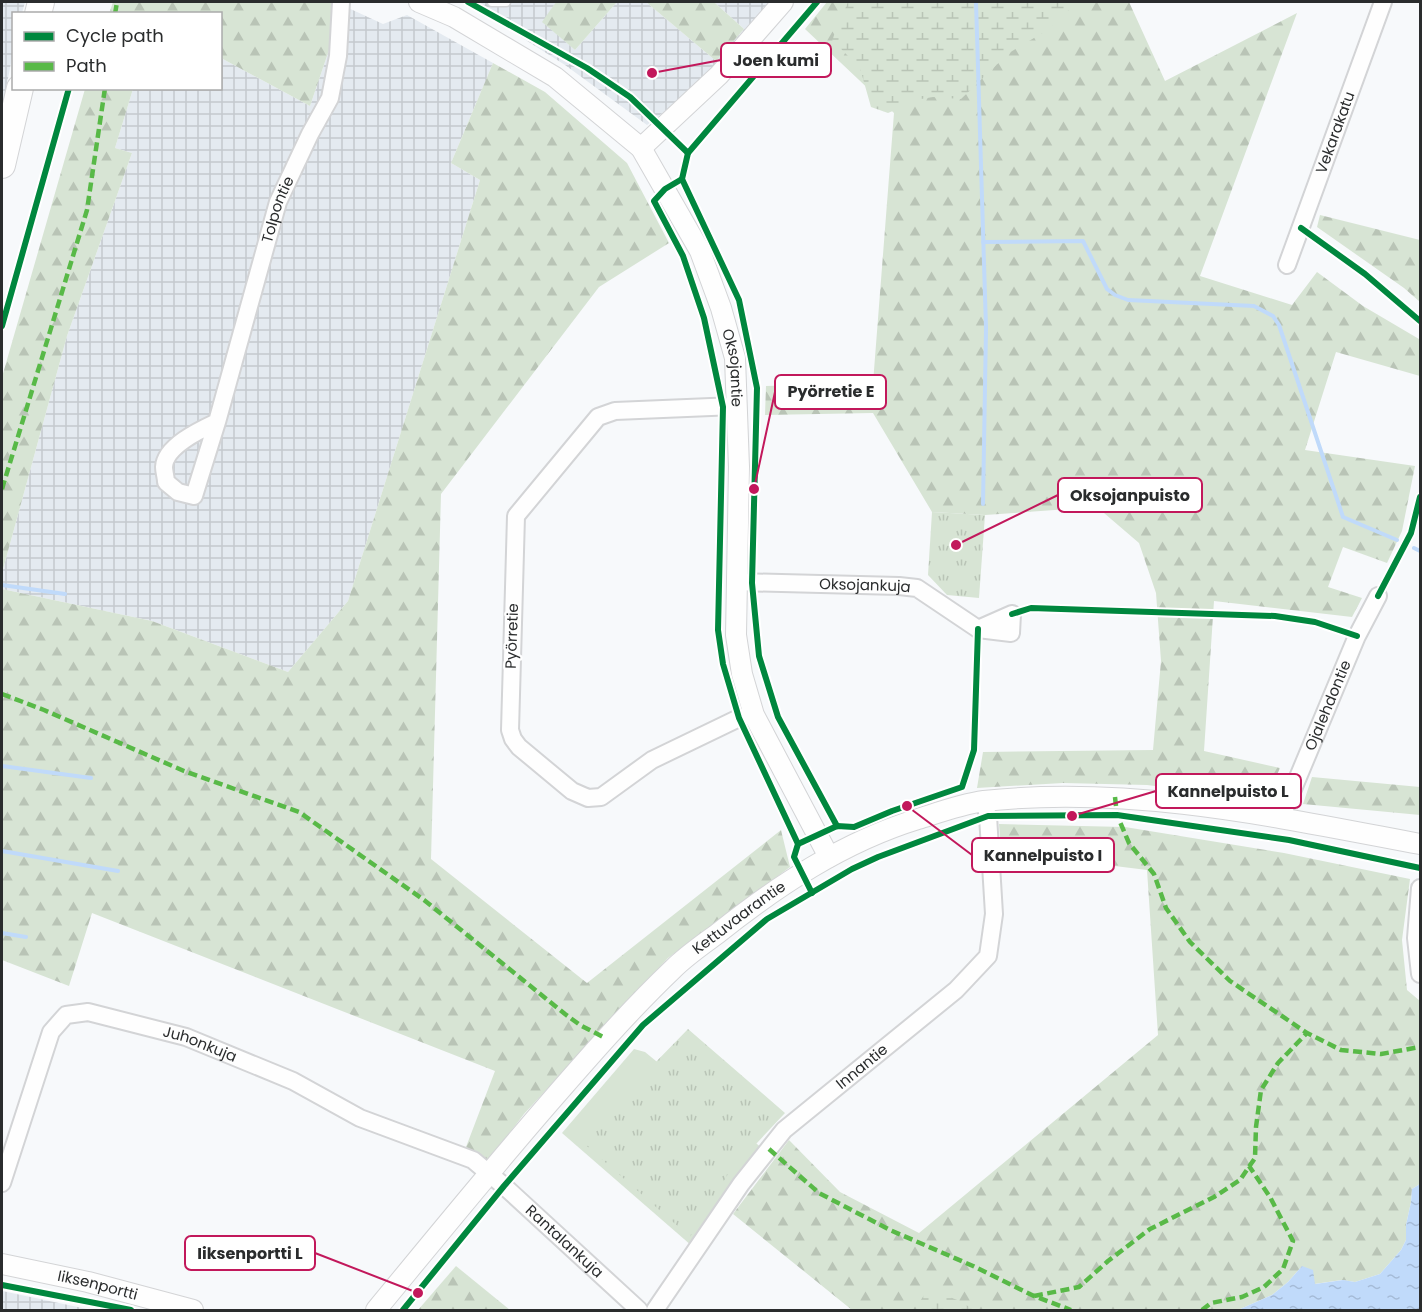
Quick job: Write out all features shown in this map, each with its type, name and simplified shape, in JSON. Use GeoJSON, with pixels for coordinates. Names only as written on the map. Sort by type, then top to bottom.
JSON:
{"type":"FeatureCollection","features":[{"type":"Feature","properties":{"kind":"main road"},"geometry":{"type":"LineString","coordinates":[[2,165],[20,90]]}},
{"type":"Feature","properties":{"kind":"street","name":"Tolpontie"},"geometry":{"type":"LineString","coordinates":[[217,422],[278,202],[330,98],[338,56],[341,2]]}},
{"type":"Feature","properties":{"kind":"street","name":"Oksojantie"},"geometry":{"type":"LineString","coordinates":[[419,2],[454,17],[555,77],[641,148],[700,251],[721,308],[735,358],[735,406],[740,467],[736,635],[742,674],[754,715],[829,857]]}},
{"type":"Feature","properties":{"kind":"street"},"geometry":{"type":"LineString","coordinates":[[641,148],[720,75],[783,2]]}},
{"type":"Feature","properties":{"kind":"street","name":"Vekarakatu"},"geometry":{"type":"LineString","coordinates":[[1287,265],[1383,2]]}},
{"type":"Feature","properties":{"kind":"street","name":"Pyörretie"},"geometry":{"type":"LineString","coordinates":[[735,406],[615,411],[598,417],[516,516],[510,730],[519,747],[572,791],[588,798],[601,797],[652,760],[739,718],[754,715]]}},
{"type":"Feature","properties":{"kind":"street","name":"Oksojankuja"},"geometry":{"type":"LineString","coordinates":[[737,582],[917,588],[978,629]]}},
{"type":"Feature","properties":{"kind":"street","name":"Ojalehdontie"},"geometry":{"type":"LineString","coordinates":[[1281,818],[1357,636],[1378,596]]}},
{"type":"Feature","properties":{"kind":"street","name":"Kettuvaarantie"},"geometry":{"type":"LineString","coordinates":[[376,1311],[489,1173],[605,1038],[675,967],[754,904],[829,857],[898,825],[966,804],[984,801],[1060,796],[1115,797],[1193,804],[1420,844]]}},
{"type":"Feature","properties":{"kind":"street","name":"Innantie"},"geometry":{"type":"LineString","coordinates":[[655,1311],[741,1184],[784,1130],[956,990],[988,956],[994,914],[988,816],[984,801]]}},
{"type":"Feature","properties":{"kind":"street"},"geometry":{"type":"LineString","coordinates":[[1420,888],[1416,938],[1420,974]]}},
{"type":"Feature","properties":{"kind":"street","name":"Juhonkuja"},"geometry":{"type":"LineString","coordinates":[[2,1183],[51,1032],[66,1015],[88,1012],[186,1038],[207,1046],[293,1081],[360,1118],[473,1160],[489,1173]]}},
{"type":"Feature","properties":{"kind":"street","name":"Rantalankuja"},"geometry":{"type":"LineString","coordinates":[[489,1173],[639,1311]]}},
{"type":"Feature","properties":{"kind":"street","name":"Iiksenportti"},"geometry":{"type":"LineString","coordinates":[[2,1264],[88,1282],[169,1307],[193,1311]]}},
{"type":"Feature","properties":{"kind":"lane"},"geometry":{"type":"LineString","coordinates":[[492,2],[506,2]]}},
{"type":"Feature","properties":{"kind":"shaded area"},"geometry":{"type":"Polygon","coordinates":[[[2,2],[25,2],[22,12],[12,12],[12,58],[2,109],[2,2]]]}},
{"type":"Feature","properties":{"kind":"shaded area"},"geometry":{"type":"Polygon","coordinates":[[[466,2],[556,2],[543,22],[575,50],[617,2],[646,2],[716,61],[744,29],[714,2],[777,2],[714,73],[647,125],[565,65],[466,2]]]}},
{"type":"Feature","properties":{"kind":"shaded area"},"geometry":{"type":"Polygon","coordinates":[[[344,6],[383,24],[407,15],[493,63],[451,163],[480,180],[348,601],[288,672],[152,621],[2,589],[2,573],[67,336],[132,153],[115,148],[133,90],[222,90],[222,59],[310,106],[344,6]]]}},
{"type":"Feature","properties":{"kind":"shaded area"},"geometry":{"type":"Polygon","coordinates":[[[2,1291],[92,1310],[2,1310],[2,1291]]]}},
{"type":"Feature","properties":{"kind":"green space"},"geometry":{"type":"Polygon","coordinates":[[[113,2],[340,2],[344,6],[310,106],[222,59],[222,12],[110,12],[113,2]]]}},
{"type":"Feature","properties":{"kind":"green space"},"geometry":{"type":"Polygon","coordinates":[[[556,2],[617,2],[575,50],[542,22],[556,2]]]}},
{"type":"Feature","properties":{"kind":"green space"},"geometry":{"type":"Polygon","coordinates":[[[646,2],[714,2],[744,29],[716,61],[646,2]]]}},
{"type":"Feature","properties":{"kind":"green space"},"geometry":{"type":"Polygon","coordinates":[[[827,2],[1129,2],[1165,81],[1297,13],[1200,276],[1292,305],[1317,272],[1363,306],[1419,339],[1420,376],[1336,352],[1305,450],[1415,466],[1402,531],[1387,563],[1343,547],[1328,587],[1362,598],[1352,617],[1214,601],[1204,751],[1280,768],[1266,800],[1147,785],[1063,783],[977,788],[983,752],[1153,750],[1161,661],[1156,593],[1139,543],[1097,507],[985,515],[932,512],[873,413],[765,415],[766,386],[873,383],[894,113],[805,29],[827,2]]]}},
{"type":"Feature","properties":{"kind":"green space"},"geometry":{"type":"Polygon","coordinates":[[[848,2],[1082,2],[1066,12],[1049,29],[1009,53],[961,99],[933,97],[921,99],[888,113],[871,107],[860,68],[832,40],[848,2]]]}},
{"type":"Feature","properties":{"kind":"green space"},"geometry":{"type":"Polygon","coordinates":[[[493,63],[545,92],[627,163],[669,243],[599,287],[441,494],[431,859],[587,983],[781,830],[790,867],[668,958],[524,1114],[488,1161],[466,1147],[495,1071],[92,913],[69,986],[2,960],[2,589],[152,621],[288,672],[348,601],[480,180],[451,163],[493,63]]]}},
{"type":"Feature","properties":{"kind":"green space"},"geometry":{"type":"Polygon","coordinates":[[[85,90],[133,90],[115,148],[132,153],[67,336],[2,573],[2,377],[85,90]]]}},
{"type":"Feature","properties":{"kind":"green space"},"geometry":{"type":"Polygon","coordinates":[[[1320,215],[1420,240],[1420,302],[1404,288],[1317,227],[1320,215]]]}},
{"type":"Feature","properties":{"kind":"green space"},"geometry":{"type":"Polygon","coordinates":[[[932,512],[985,515],[979,598],[947,595],[928,575],[932,512]]]}},
{"type":"Feature","properties":{"kind":"green space"},"geometry":{"type":"Polygon","coordinates":[[[1312,777],[1420,787],[1420,815],[1303,804],[1312,777]]]}},
{"type":"Feature","properties":{"kind":"green space"},"geometry":{"type":"Polygon","coordinates":[[[999,824],[1125,827],[1284,853],[1410,879],[1402,940],[1407,990],[1420,1001],[1420,1184],[1412,1189],[1406,1240],[1401,1250],[1380,1274],[1355,1282],[1342,1280],[1314,1284],[1302,1266],[1272,1295],[1238,1310],[852,1310],[733,1214],[789,1140],[840,1192],[919,1233],[1158,1035],[1147,870],[1001,852],[999,824]]]}},
{"type":"Feature","properties":{"kind":"green space"},"geometry":{"type":"Polygon","coordinates":[[[688,1029],[785,1113],[728,1174],[690,1237],[580,1140],[688,1029]]]}},
{"type":"Feature","properties":{"kind":"green space"},"geometry":{"type":"Polygon","coordinates":[[[634,1049],[645,1052],[763,1149],[692,1246],[562,1133],[634,1049]]]}},
{"type":"Feature","properties":{"kind":"green space"},"geometry":{"type":"Polygon","coordinates":[[[456,1266],[510,1310],[418,1310],[456,1266]]]}},
{"type":"Feature","properties":{"kind":"green space"},"geometry":{"type":"Polygon","coordinates":[[[928,1289],[960,1301],[974,1310],[918,1310],[917,1306],[928,1289]]]}},
{"type":"Feature","properties":{"kind":"water"},"geometry":{"type":"Polygon","coordinates":[[[1420,1184],[1420,1310],[1238,1310],[1272,1295],[1302,1266],[1313,1270],[1315,1284],[1343,1280],[1355,1282],[1380,1274],[1401,1250],[1406,1240],[1412,1189],[1420,1184]]]}},
{"type":"Feature","properties":{"kind":"waterway"},"geometry":{"type":"LineString","coordinates":[[976,2],[986,328],[983,504]]}},
{"type":"Feature","properties":{"kind":"waterway"},"geometry":{"type":"LineString","coordinates":[[983,242],[1083,241],[1107,289],[1115,295],[1128,300],[1254,306],[1273,316],[1279,325],[1343,517],[1397,540]]}},
{"type":"Feature","properties":{"kind":"waterway"},"geometry":{"type":"LineString","coordinates":[[1414,548],[1420,551]]}},
{"type":"Feature","properties":{"kind":"waterway"},"geometry":{"type":"LineString","coordinates":[[2,585],[65,594]]}},
{"type":"Feature","properties":{"kind":"waterway"},"geometry":{"type":"LineString","coordinates":[[2,766],[91,778]]}},
{"type":"Feature","properties":{"kind":"waterway"},"geometry":{"type":"LineString","coordinates":[[2,851],[118,871]]}},
{"type":"Feature","properties":{"kind":"waterway"},"geometry":{"type":"LineString","coordinates":[[2,933],[26,937]]}},
{"type":"Feature","properties":{"kind":"marked path"},"geometry":{"type":"LineString","coordinates":[[115,12],[117,2]]}},
{"type":"Feature","properties":{"kind":"marked path"},"geometry":{"type":"LineString","coordinates":[[2,489],[87,210],[105,90]]}},
{"type":"Feature","properties":{"kind":"marked path"},"geometry":{"type":"LineString","coordinates":[[2,694],[184,771],[299,812],[424,900],[565,1014],[605,1038]]}},
{"type":"Feature","properties":{"kind":"marked path"},"geometry":{"type":"LineString","coordinates":[[1115,797],[1117,815],[1129,843],[1154,874],[1166,908],[1190,942],[1230,981],[1307,1033]]}},
{"type":"Feature","properties":{"kind":"marked path"},"geometry":{"type":"LineString","coordinates":[[1034,1296],[1079,1287],[1150,1229],[1214,1197],[1240,1180],[1255,1158],[1261,1090],[1278,1063],[1307,1033],[1341,1050],[1381,1054],[1420,1047]]}},
{"type":"Feature","properties":{"kind":"marked path"},"geometry":{"type":"LineString","coordinates":[[769,1149],[819,1193],[890,1230],[973,1266],[1034,1296],[1071,1310]]}},
{"type":"Feature","properties":{"kind":"marked path"},"geometry":{"type":"LineString","coordinates":[[1202,1310],[1211,1303],[1242,1297],[1264,1287],[1283,1269],[1293,1241],[1270,1197],[1249,1166]]}},
{"type":"Feature","properties":{"kind":"cycle path"},"geometry":{"type":"LineString","coordinates":[[468,2],[587,68],[630,97],[688,153]]}},
{"type":"Feature","properties":{"kind":"cycle path"},"geometry":{"type":"LineString","coordinates":[[817,2],[688,153],[682,179],[739,300],[757,388],[752,583],[759,656],[778,717],[837,826]]}},
{"type":"Feature","properties":{"kind":"cycle path"},"geometry":{"type":"LineString","coordinates":[[2,326],[68,90]]}},
{"type":"Feature","properties":{"kind":"cycle path"},"geometry":{"type":"LineString","coordinates":[[682,179],[665,189],[654,201],[683,256],[704,318],[723,407],[718,630],[723,664],[739,718],[798,844],[794,857],[812,893]]}},
{"type":"Feature","properties":{"kind":"cycle path"},"geometry":{"type":"LineString","coordinates":[[1301,228],[1365,274],[1420,321]]}},
{"type":"Feature","properties":{"kind":"cycle path"},"geometry":{"type":"LineString","coordinates":[[1378,596],[1411,533],[1420,497]]}},
{"type":"Feature","properties":{"kind":"cycle path"},"geometry":{"type":"LineString","coordinates":[[1012,614],[1031,608],[1275,616],[1315,622],[1357,636]]}},
{"type":"Feature","properties":{"kind":"cycle path"},"geometry":{"type":"LineString","coordinates":[[798,844],[837,826],[854,827],[892,811],[962,787],[974,750],[978,629]]}},
{"type":"Feature","properties":{"kind":"cycle path"},"geometry":{"type":"LineString","coordinates":[[403,1310],[504,1186],[643,1025],[767,919],[852,869],[878,857],[988,816],[1117,815],[1289,840],[1420,868]]}},
{"type":"Feature","properties":{"kind":"cycle path"},"geometry":{"type":"LineString","coordinates":[[2,1285],[131,1310]]}},
{"type":"Feature","properties":{"kind":"place","name":"Joen kumi"},"geometry":{"type":"Point","coordinates":[652,73]}},
{"type":"Feature","properties":{"kind":"place","name":"Pyörretie E"},"geometry":{"type":"Point","coordinates":[754,489]}},
{"type":"Feature","properties":{"kind":"place","name":"Oksojanpuisto"},"geometry":{"type":"Point","coordinates":[956,545]}},
{"type":"Feature","properties":{"kind":"place","name":"Kannelpuisto I"},"geometry":{"type":"Point","coordinates":[907,806]}},
{"type":"Feature","properties":{"kind":"place","name":"Kannelpuisto L"},"geometry":{"type":"Point","coordinates":[1072,816]}},
{"type":"Feature","properties":{"kind":"place","name":"Iiksenportti L"},"geometry":{"type":"Point","coordinates":[418,1293]}}]}
